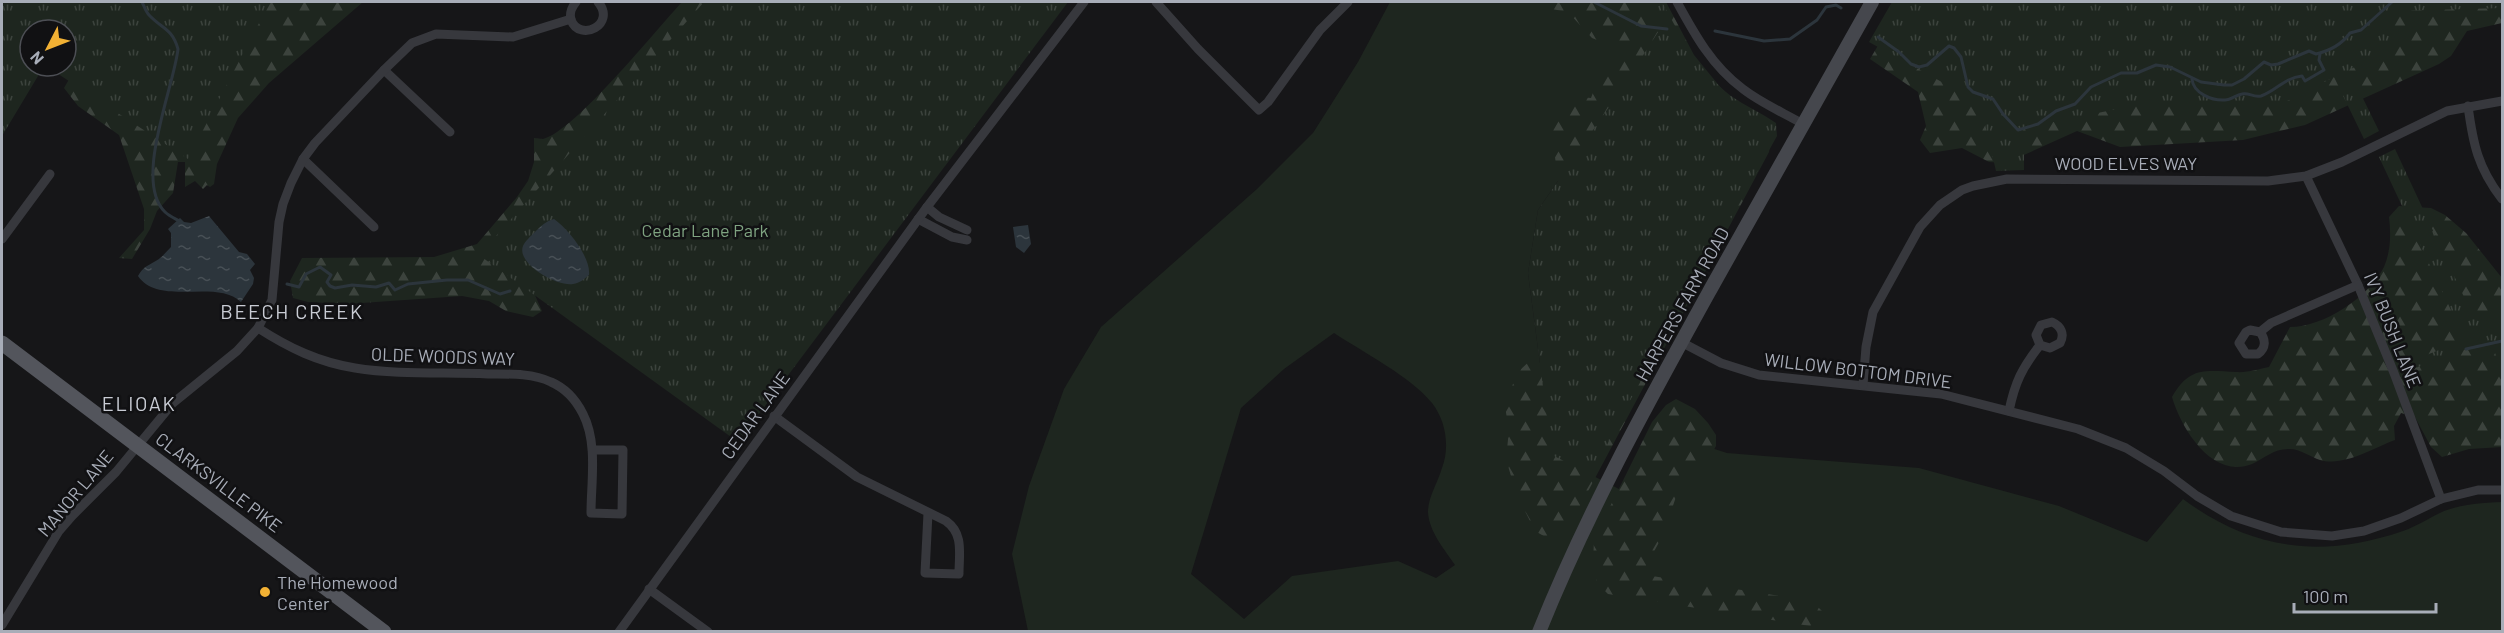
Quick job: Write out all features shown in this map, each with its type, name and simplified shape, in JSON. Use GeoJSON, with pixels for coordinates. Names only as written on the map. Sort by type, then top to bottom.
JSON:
{"type":"FeatureCollection","features":[{"type":"Feature","properties":{"kind":"main road","name":"HARPERS FARM ROAD"},"geometry":{"type":"LineString","coordinates":[[1539,632],[1561,577],[1599,496],[1681,342],[1872,2]]}},
{"type":"Feature","properties":{"kind":"main road","name":"CLARKSVILLE PIKE"},"geometry":{"type":"LineString","coordinates":[[2,343],[384,632]]}},
{"type":"Feature","properties":{"kind":"street"},"geometry":{"type":"LineString","coordinates":[[576,2],[571,8],[571,19],[573,24],[582,30],[594,29],[598,26],[603,17],[602,6],[598,2]]}},
{"type":"Feature","properties":{"kind":"street","name":"CEDAR LANE"},"geometry":{"type":"LineString","coordinates":[[620,632],[918,219],[1083,2]]}},
{"type":"Feature","properties":{"kind":"street"},"geometry":{"type":"LineString","coordinates":[[1156,2],[1198,50],[1259,110],[1268,102],[1320,30],[1348,2]]}},
{"type":"Feature","properties":{"kind":"street"},"geometry":{"type":"LineString","coordinates":[[1677,2],[1702,46],[1722,71],[1744,90],[1803,124]]}},
{"type":"Feature","properties":{"kind":"street","name":"MANOR LANE"},"geometry":{"type":"LineString","coordinates":[[2,625],[59,531],[87,498],[116,472],[173,403],[237,351],[258,328],[272,300],[283,204],[303,159],[384,69],[412,43],[436,34],[513,37],[571,19]]}},
{"type":"Feature","properties":{"kind":"street"},"geometry":{"type":"LineString","coordinates":[[384,69],[450,132]]}},
{"type":"Feature","properties":{"kind":"street","name":"WOOD ELVES WAY"},"geometry":{"type":"LineString","coordinates":[[1863,385],[1866,347],[1873,312],[1920,227],[1940,205],[1962,190],[2007,179],[2268,181],[2306,176],[2342,162],[2447,111],[2502,101]]}},
{"type":"Feature","properties":{"kind":"street"},"geometry":{"type":"LineString","coordinates":[[2468,106],[2475,151],[2488,179],[2502,199]]}},
{"type":"Feature","properties":{"kind":"street"},"geometry":{"type":"LineString","coordinates":[[303,159],[374,228]]}},
{"type":"Feature","properties":{"kind":"street"},"geometry":{"type":"LineString","coordinates":[[2,238],[50,174]]}},
{"type":"Feature","properties":{"kind":"street","name":"IVY BUSH LANE"},"geometry":{"type":"LineString","coordinates":[[2306,176],[2358,285],[2441,499]]}},
{"type":"Feature","properties":{"kind":"street"},"geometry":{"type":"LineString","coordinates":[[927,207],[939,217],[967,230]]}},
{"type":"Feature","properties":{"kind":"street"},"geometry":{"type":"LineString","coordinates":[[918,219],[952,237],[968,240]]}},
{"type":"Feature","properties":{"kind":"street"},"geometry":{"type":"LineString","coordinates":[[2260,332],[2271,323],[2358,285]]}},
{"type":"Feature","properties":{"kind":"street","name":"OLDE WOODS WAY"},"geometry":{"type":"LineString","coordinates":[[258,328],[304,355],[358,369],[540,378],[564,390],[575,401],[589,428],[592,450],[591,513],[622,514],[623,450],[592,450]]}},
{"type":"Feature","properties":{"kind":"street","name":"WILLOW BOTTOM DRIVE"},"geometry":{"type":"LineString","coordinates":[[1681,342],[1739,371],[1941,394],[2078,429],[2126,448],[2230,516],[2281,532],[2332,536],[2364,531],[2402,518],[2441,499],[2478,490],[2502,490]]}},
{"type":"Feature","properties":{"kind":"street"},"geometry":{"type":"LineString","coordinates":[[2009,411],[2017,379],[2040,345]]}},
{"type":"Feature","properties":{"kind":"street"},"geometry":{"type":"LineString","coordinates":[[774,416],[857,477],[946,521],[957,532],[960,541],[959,573],[925,573],[928,513]]}},
{"type":"Feature","properties":{"kind":"street"},"geometry":{"type":"LineString","coordinates":[[649,589],[708,632]]}},
{"type":"Feature","properties":{"kind":"green space"},"geometry":{"type":"Polygon","coordinates":[[[2,2],[270,2],[188,159],[64,78],[78,78],[78,18],[18,18],[18,78],[37,78],[2,136],[2,2]]]}},
{"type":"Feature","properties":{"kind":"green space"},"geometry":{"type":"Polygon","coordinates":[[[114,2],[363,2],[269,83],[238,118],[217,164],[214,184],[210,187],[207,185],[203,189],[195,181],[185,187],[185,162],[178,162],[173,193],[157,211],[150,229],[132,259],[119,258],[144,230],[144,209],[119,135],[78,106],[64,88],[70,78],[78,78],[78,64],[114,2]]]}},
{"type":"Feature","properties":{"kind":"green space"},"geometry":{"type":"Polygon","coordinates":[[[682,2],[725,2],[530,284],[542,311],[533,317],[506,311],[489,301],[462,296],[347,304],[308,302],[293,298],[290,281],[302,258],[434,257],[477,244],[528,181],[534,162],[534,138],[543,139],[557,132],[594,100],[682,2]]]}},
{"type":"Feature","properties":{"kind":"green space","name":"Cedar Lane Park"},"geometry":{"type":"Polygon","coordinates":[[[704,2],[1068,2],[738,442],[479,255],[704,2]]]}},
{"type":"Feature","properties":{"kind":"green space"},"geometry":{"type":"Polygon","coordinates":[[[1390,2],[1633,2],[1622,88],[1538,210],[1528,273],[1552,455],[1623,491],[1655,430],[1727,453],[1919,468],[2059,506],[2147,542],[2183,499],[2209,516],[2261,539],[2288,545],[2316,547],[2373,540],[2408,529],[2451,509],[2473,504],[2502,502],[2502,631],[1028,631],[1012,554],[1029,486],[1064,389],[1101,327],[1257,189],[1313,133],[1358,62],[1390,2]],[[1334,333],[1284,369],[1241,408],[1191,574],[1244,619],[1292,576],[1398,561],[1436,578],[1455,565],[1434,534],[1428,512],[1446,452],[1445,434],[1437,410],[1412,384],[1334,333]]]}},
{"type":"Feature","properties":{"kind":"green space"},"geometry":{"type":"Polygon","coordinates":[[[1532,2],[1666,2],[1694,55],[1721,88],[1771,137],[1769,152],[1562,540],[1549,539],[1535,531],[1516,493],[1506,459],[1509,430],[1504,401],[1521,369],[1531,360],[1540,363],[1560,194],[1552,135],[1557,109],[1570,96],[1591,98],[1597,82],[1613,67],[1620,49],[1592,38],[1568,12],[1535,6],[1532,2]]]}},
{"type":"Feature","properties":{"kind":"green space"},"geometry":{"type":"Polygon","coordinates":[[[1633,2],[1662,2],[1684,41],[1709,76],[1731,96],[1776,123],[1777,136],[1622,415],[1592,475],[1552,455],[1528,273],[1538,210],[1660,29],[1633,2]]]}},
{"type":"Feature","properties":{"kind":"green space"},"geometry":{"type":"Polygon","coordinates":[[[1892,2],[2502,2],[2502,8],[2395,11],[2388,50],[2349,70],[2379,131],[2364,139],[2334,77],[2281,104],[2142,104],[2024,128],[2024,170],[1996,171],[1980,103],[1869,42],[1892,2]]]}},
{"type":"Feature","properties":{"kind":"green space"},"geometry":{"type":"Polygon","coordinates":[[[1904,2],[2502,2],[2502,23],[2467,31],[2451,56],[2439,64],[2305,125],[2243,140],[2120,147],[2077,131],[2006,163],[1989,162],[1962,148],[1930,153],[1920,140],[1926,126],[1918,92],[1870,59],[1904,2]]]}},
{"type":"Feature","properties":{"kind":"green space"},"geometry":{"type":"Polygon","coordinates":[[[2395,149],[2471,312],[2502,311],[2502,371],[2490,340],[2405,372],[2403,364],[2465,340],[2379,157],[2395,149]]]}},
{"type":"Feature","properties":{"kind":"green space"},"geometry":{"type":"Polygon","coordinates":[[[2399,206],[2431,208],[2445,215],[2466,233],[2502,278],[2502,447],[2469,449],[2442,457],[2431,447],[2415,417],[2401,413],[2394,426],[2395,440],[2348,459],[2320,460],[2294,449],[2279,450],[2252,464],[2237,467],[2224,465],[2211,458],[2191,436],[2176,409],[2172,397],[2179,387],[2185,380],[2199,372],[2244,372],[2269,367],[2290,327],[2317,322],[2357,299],[2368,289],[2384,267],[2390,242],[2389,217],[2399,206]]]}},
{"type":"Feature","properties":{"kind":"green space"},"geometry":{"type":"Polygon","coordinates":[[[1676,399],[1695,409],[1708,423],[1716,435],[1716,446],[1708,460],[1691,471],[1679,488],[1663,535],[1645,568],[1647,573],[1652,576],[1812,601],[1822,611],[1823,621],[1810,626],[1608,594],[1597,583],[1593,565],[1594,539],[1652,422],[1666,405],[1676,399]]]}},
{"type":"Feature","properties":{"kind":"water"},"geometry":{"type":"Polygon","coordinates":[[[209,216],[239,252],[247,254],[255,264],[250,270],[254,278],[253,284],[241,302],[230,295],[217,292],[159,290],[147,285],[138,276],[144,268],[159,259],[171,247],[171,233],[168,229],[180,218],[184,222],[191,223],[209,216]]]}},
{"type":"Feature","properties":{"kind":"water"},"geometry":{"type":"Polygon","coordinates":[[[554,219],[572,236],[589,268],[589,275],[578,283],[566,284],[549,278],[532,267],[523,253],[523,246],[528,239],[544,224],[554,219]]]}},
{"type":"Feature","properties":{"kind":"water"},"geometry":{"type":"Polygon","coordinates":[[[1028,225],[1031,244],[1024,253],[1016,247],[1013,227],[1028,225]]]}},
{"type":"Feature","properties":{"kind":"waterway"},"geometry":{"type":"LineString","coordinates":[[142,2],[149,15],[173,37],[178,49],[158,133],[153,179],[156,198],[165,212],[181,222]]}},
{"type":"Feature","properties":{"kind":"waterway"},"geometry":{"type":"LineString","coordinates":[[1594,2],[1641,26],[1667,29]]}},
{"type":"Feature","properties":{"kind":"waterway"},"geometry":{"type":"LineString","coordinates":[[1878,37],[1911,64],[1919,67],[1927,65],[1949,46],[1954,48],[1961,57],[1968,87],[1973,92],[1993,99],[2018,130],[2038,124],[2056,111],[2075,104],[2091,87],[2121,73],[2137,73],[2156,65],[2170,67],[2201,82],[2232,85],[2244,79],[2264,62],[2271,65],[2278,64],[2309,51],[2316,54],[2330,49],[2350,33],[2361,30],[2392,2]]}},
{"type":"Feature","properties":{"kind":"waterway"},"geometry":{"type":"LineString","coordinates":[[1715,31],[1764,41],[1790,39],[1817,20],[1826,7],[1836,5],[1841,8]]}},
{"type":"Feature","properties":{"kind":"waterway"},"geometry":{"type":"LineString","coordinates":[[2192,79],[2199,92],[2214,99],[2227,100],[2244,94],[2261,96],[2290,79],[2302,76],[2305,81],[2324,70],[2319,60],[2320,54]]}},
{"type":"Feature","properties":{"kind":"waterway"},"geometry":{"type":"LineString","coordinates":[[287,284],[299,287],[306,274],[320,267],[331,275],[327,282],[335,288],[352,285],[376,287],[389,283],[395,290],[408,284],[468,280],[500,294],[510,291]]}},
{"type":"Feature","properties":{"kind":"waterway"},"geometry":{"type":"LineString","coordinates":[[2466,349],[2502,341]]}},
{"type":"Feature","properties":{"kind":"place","name":"The Homewood Center"},"geometry":{"type":"Point","coordinates":[265,592]}},
{"type":"Feature","properties":{"kind":"district","name":"BEECH CREEK"},"geometry":{"type":"Point","coordinates":[292,311]}},
{"type":"Feature","properties":{"kind":"district","name":"ELIOAK"},"geometry":{"type":"Point","coordinates":[139,403]}}]}
